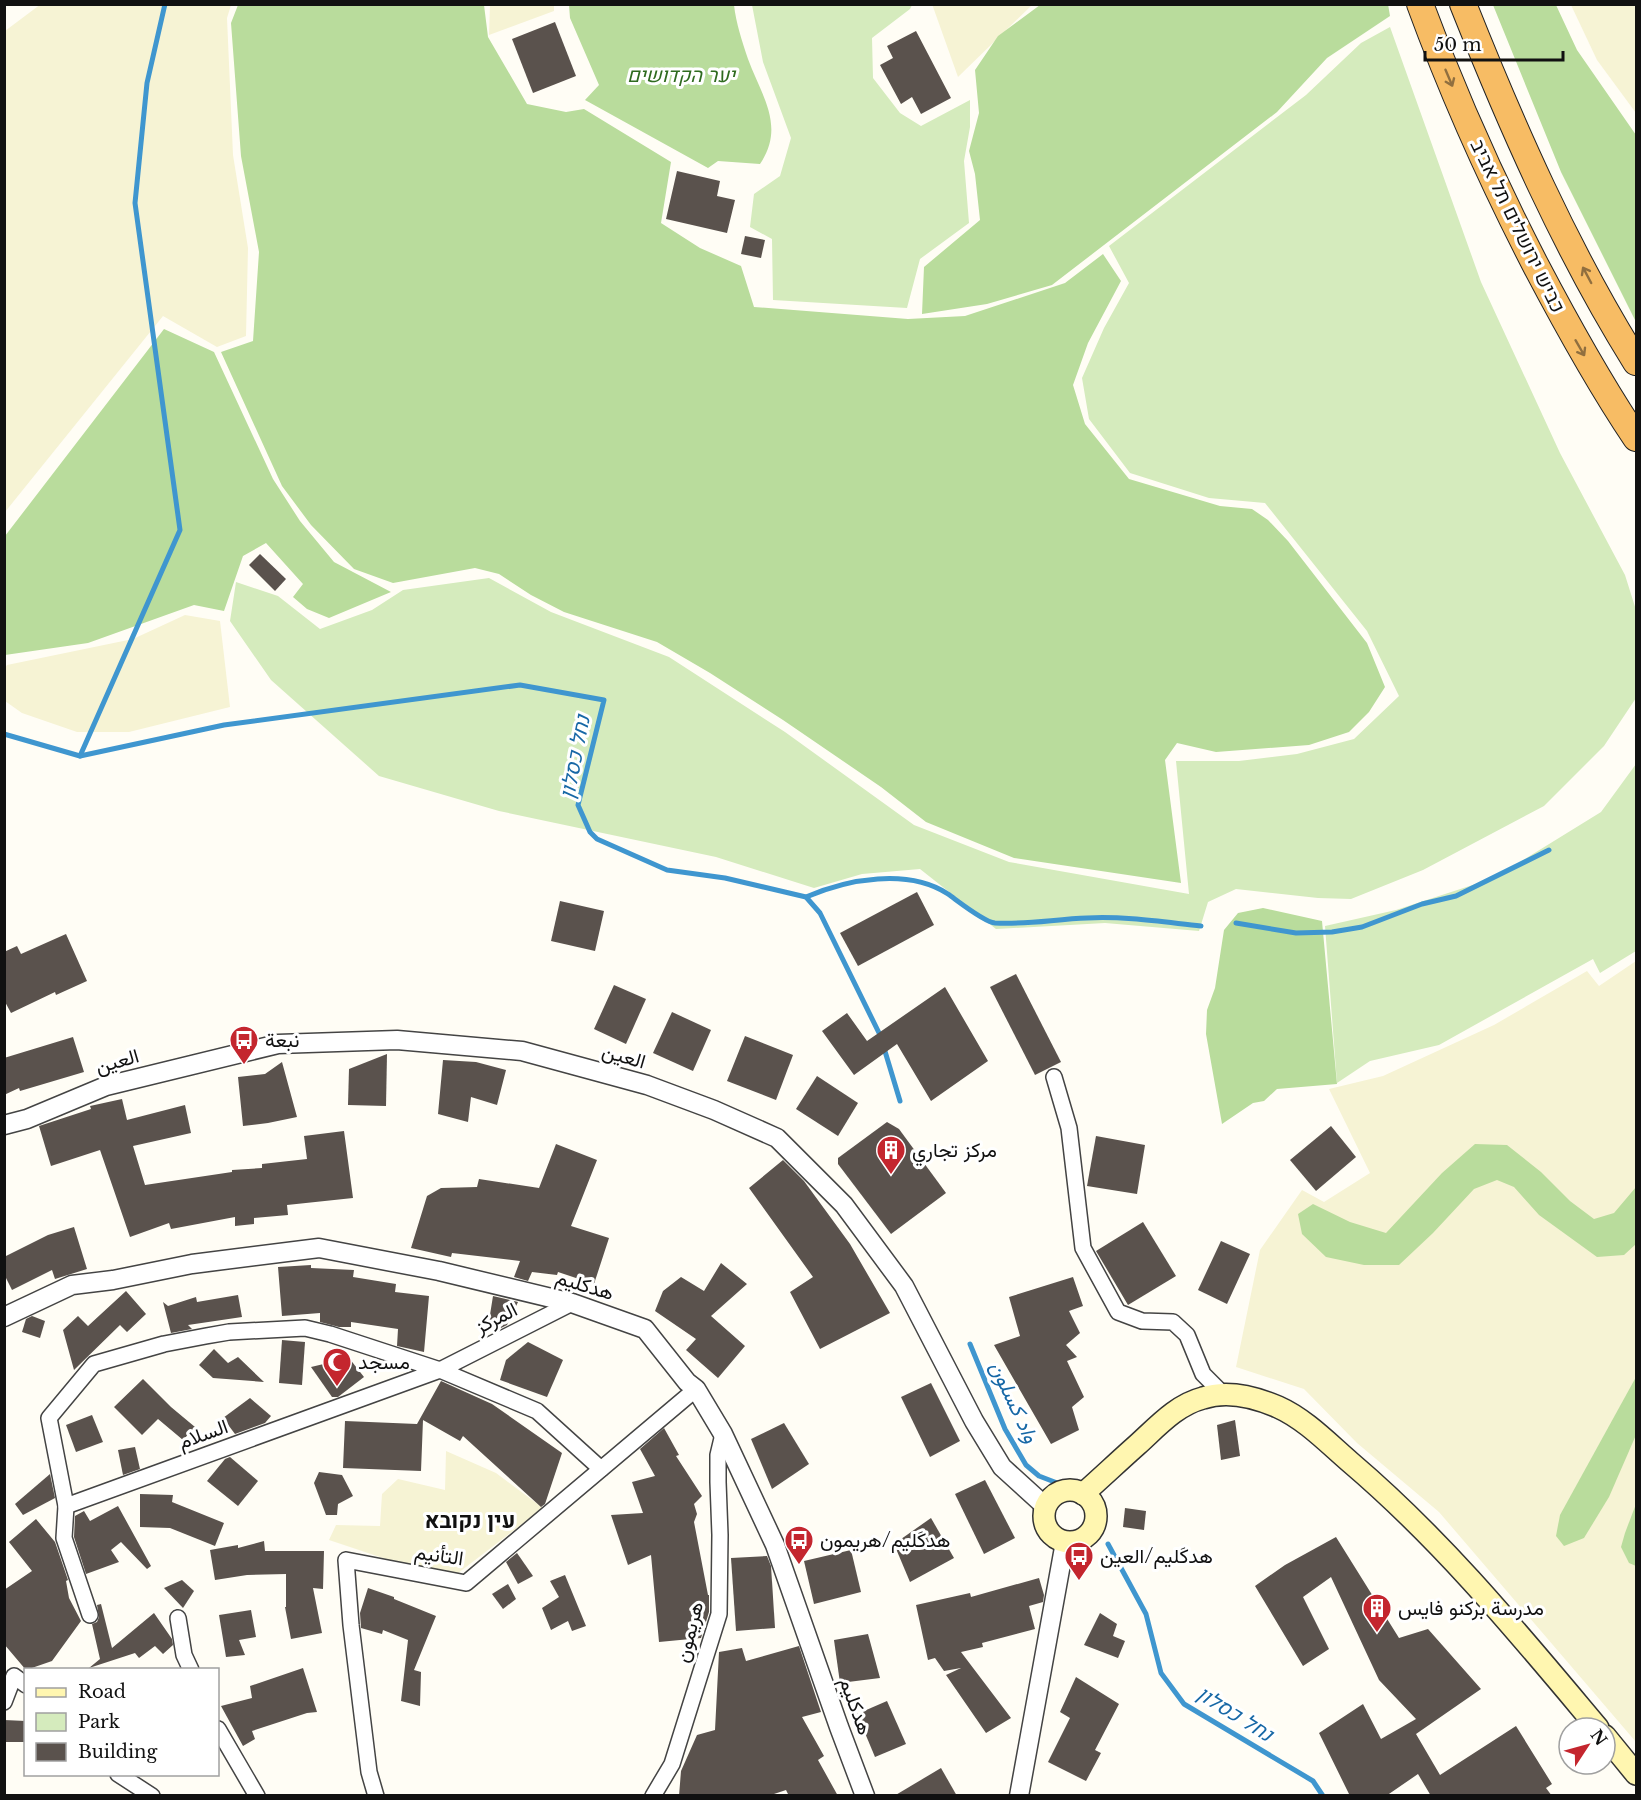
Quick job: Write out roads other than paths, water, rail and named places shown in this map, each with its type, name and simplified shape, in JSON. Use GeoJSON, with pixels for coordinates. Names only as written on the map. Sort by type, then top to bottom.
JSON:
{"type":"FeatureCollection","features":[{"type":"Feature","properties":{"kind":"highway","name":"כביש ירושלים תל אביב"},"geometry":{"type":"LineString","coordinates":[[1420,4],[1481,154],[1510,216],[1563,319],[1636,438]]}},
{"type":"Feature","properties":{"kind":"highway","name":"כביש ירושלים תל אביב"},"geometry":{"type":"LineString","coordinates":[[1463,4],[1518,138],[1542,188],[1599,299],[1636,362]]}},
{"type":"Feature","properties":{"kind":"main road"},"geometry":{"type":"LineString","coordinates":[[1083,1494],[1170,1415],[1190,1402],[1205,1397],[1224,1395],[1256,1399],[1280,1408],[1305,1424],[1420,1525],[1485,1593],[1588,1716]]}},
{"type":"Feature","properties":{"kind":"main road"},"geometry":{"type":"LineString","coordinates":[[1071,1490],[1083,1494],[1095,1508],[1095,1526],[1083,1539],[1065,1542],[1056,1539],[1050,1533],[1044,1516],[1050,1499],[1071,1490]]}},
{"type":"Feature","properties":{"kind":"main road"},"geometry":{"type":"LineString","coordinates":[[1617,1751],[1636,1774]]}},
{"type":"Feature","properties":{"kind":"street","name":"العين"},"geometry":{"type":"LineString","coordinates":[[4,1125],[27,1119],[106,1086],[278,1044],[397,1040],[522,1051],[659,1089],[777,1138],[844,1205],[904,1286],[974,1421],[1002,1467],[1046,1507]]}},
{"type":"Feature","properties":{"kind":"street"},"geometry":{"type":"LineString","coordinates":[[1054,1077],[1069,1128],[1083,1248],[1118,1312],[1142,1321],[1173,1322],[1187,1335],[1203,1374],[1224,1395]]}},
{"type":"Feature","properties":{"kind":"street","name":"هدكليم"},"geometry":{"type":"LineString","coordinates":[[4,1317],[72,1285],[113,1280],[192,1264],[319,1248],[439,1271],[572,1303],[645,1329],[687,1382],[696,1389],[723,1434],[775,1545],[865,1796]]}},
{"type":"Feature","properties":{"kind":"street","name":"المركز"},"geometry":{"type":"LineString","coordinates":[[440,1370],[572,1303]]}},
{"type":"Feature","properties":{"kind":"street"},"geometry":{"type":"LineString","coordinates":[[90,1615],[64,1538],[66,1506],[49,1418],[94,1364],[164,1344],[229,1332],[305,1328],[330,1334],[440,1370],[537,1412],[601,1469]]}},
{"type":"Feature","properties":{"kind":"street","name":"السلام"},"geometry":{"type":"LineString","coordinates":[[66,1506],[440,1370]]}},
{"type":"Feature","properties":{"kind":"street","name":"التأنيم"},"geometry":{"type":"LineString","coordinates":[[376,1796],[369,1772],[351,1625],[346,1560],[466,1583],[696,1389]]}},
{"type":"Feature","properties":{"kind":"street","name":"هريمون"},"geometry":{"type":"LineString","coordinates":[[653,1796],[672,1764],[719,1614],[718,1455],[723,1434]]}},
{"type":"Feature","properties":{"kind":"street"},"geometry":{"type":"LineString","coordinates":[[1019,1796],[1065,1542]]}},
{"type":"Feature","properties":{"kind":"street"},"geometry":{"type":"LineString","coordinates":[[178,1618],[184,1655],[190,1668]]}},
{"type":"Feature","properties":{"kind":"street"},"geometry":{"type":"LineString","coordinates":[[4,1702],[15,1677]]}},
{"type":"Feature","properties":{"kind":"street"},"geometry":{"type":"LineString","coordinates":[[219,1731],[256,1796]]}},
{"type":"Feature","properties":{"kind":"street"},"geometry":{"type":"LineString","coordinates":[[121,1776],[152,1796]]}},
{"type":"Feature","properties":{"kind":"waterway"},"geometry":{"type":"LineString","coordinates":[[80,756],[180,530],[135,203],[147,83],[165,4]]}},
{"type":"Feature","properties":{"kind":"waterway","name":"נחל כסלון"},"geometry":{"type":"LineString","coordinates":[[4,734],[80,756],[224,725],[520,685],[604,700],[578,805],[590,832],[597,839],[667,870],[725,878],[806,897],[820,913],[882,1039]]}},
{"type":"Feature","properties":{"kind":"waterway"},"geometry":{"type":"LineString","coordinates":[[1236,923],[1296,933],[1332,932],[1362,927],[1422,904],[1456,896],[1549,850]]}},
{"type":"Feature","properties":{"kind":"waterway"},"geometry":{"type":"LineString","coordinates":[[806,897],[859,881],[897,879],[932,886],[995,923],[1116,918],[1201,926]]}},
{"type":"Feature","properties":{"kind":"waterway","name":"נחל כסלון"},"geometry":{"type":"LineString","coordinates":[[884,1048],[900,1101]]}},
{"type":"Feature","properties":{"kind":"waterway","name":"واد كسلون"},"geometry":{"type":"LineString","coordinates":[[970,1344],[1005,1429],[1026,1465],[1039,1476],[1065,1486]]}},
{"type":"Feature","properties":{"kind":"waterway","name":"נחל כסלון"},"geometry":{"type":"LineString","coordinates":[[1108,1544],[1146,1614],[1161,1673],[1184,1704],[1313,1781],[1323,1796]]}},
{"type":"Feature","properties":{"kind":"place","name":"نبعة"},"geometry":{"type":"Point","coordinates":[244,1066]}},
{"type":"Feature","properties":{"kind":"place","name":"مركز تجاري"},"geometry":{"type":"Point","coordinates":[891,1176]}},
{"type":"Feature","properties":{"kind":"place","name":"مسجد"},"geometry":{"type":"Point","coordinates":[337,1388]}},
{"type":"Feature","properties":{"kind":"place","name":"هدكَليم/هريمون"},"geometry":{"type":"Point","coordinates":[799,1566]}},
{"type":"Feature","properties":{"kind":"place","name":"هدكَليم/العين"},"geometry":{"type":"Point","coordinates":[1079,1582]}},
{"type":"Feature","properties":{"kind":"place","name":"مدرسة بركنو فايس"},"geometry":{"type":"Point","coordinates":[1377,1634]}},
{"type":"Feature","properties":{"kind":"district","name":"עין נקובא"},"geometry":{"type":"Point","coordinates":[470,1520]}},
{"type":"Feature","properties":{"kind":"park label","name":"יער הקדושים"},"geometry":{"type":"Point","coordinates":[681,75]}}]}
